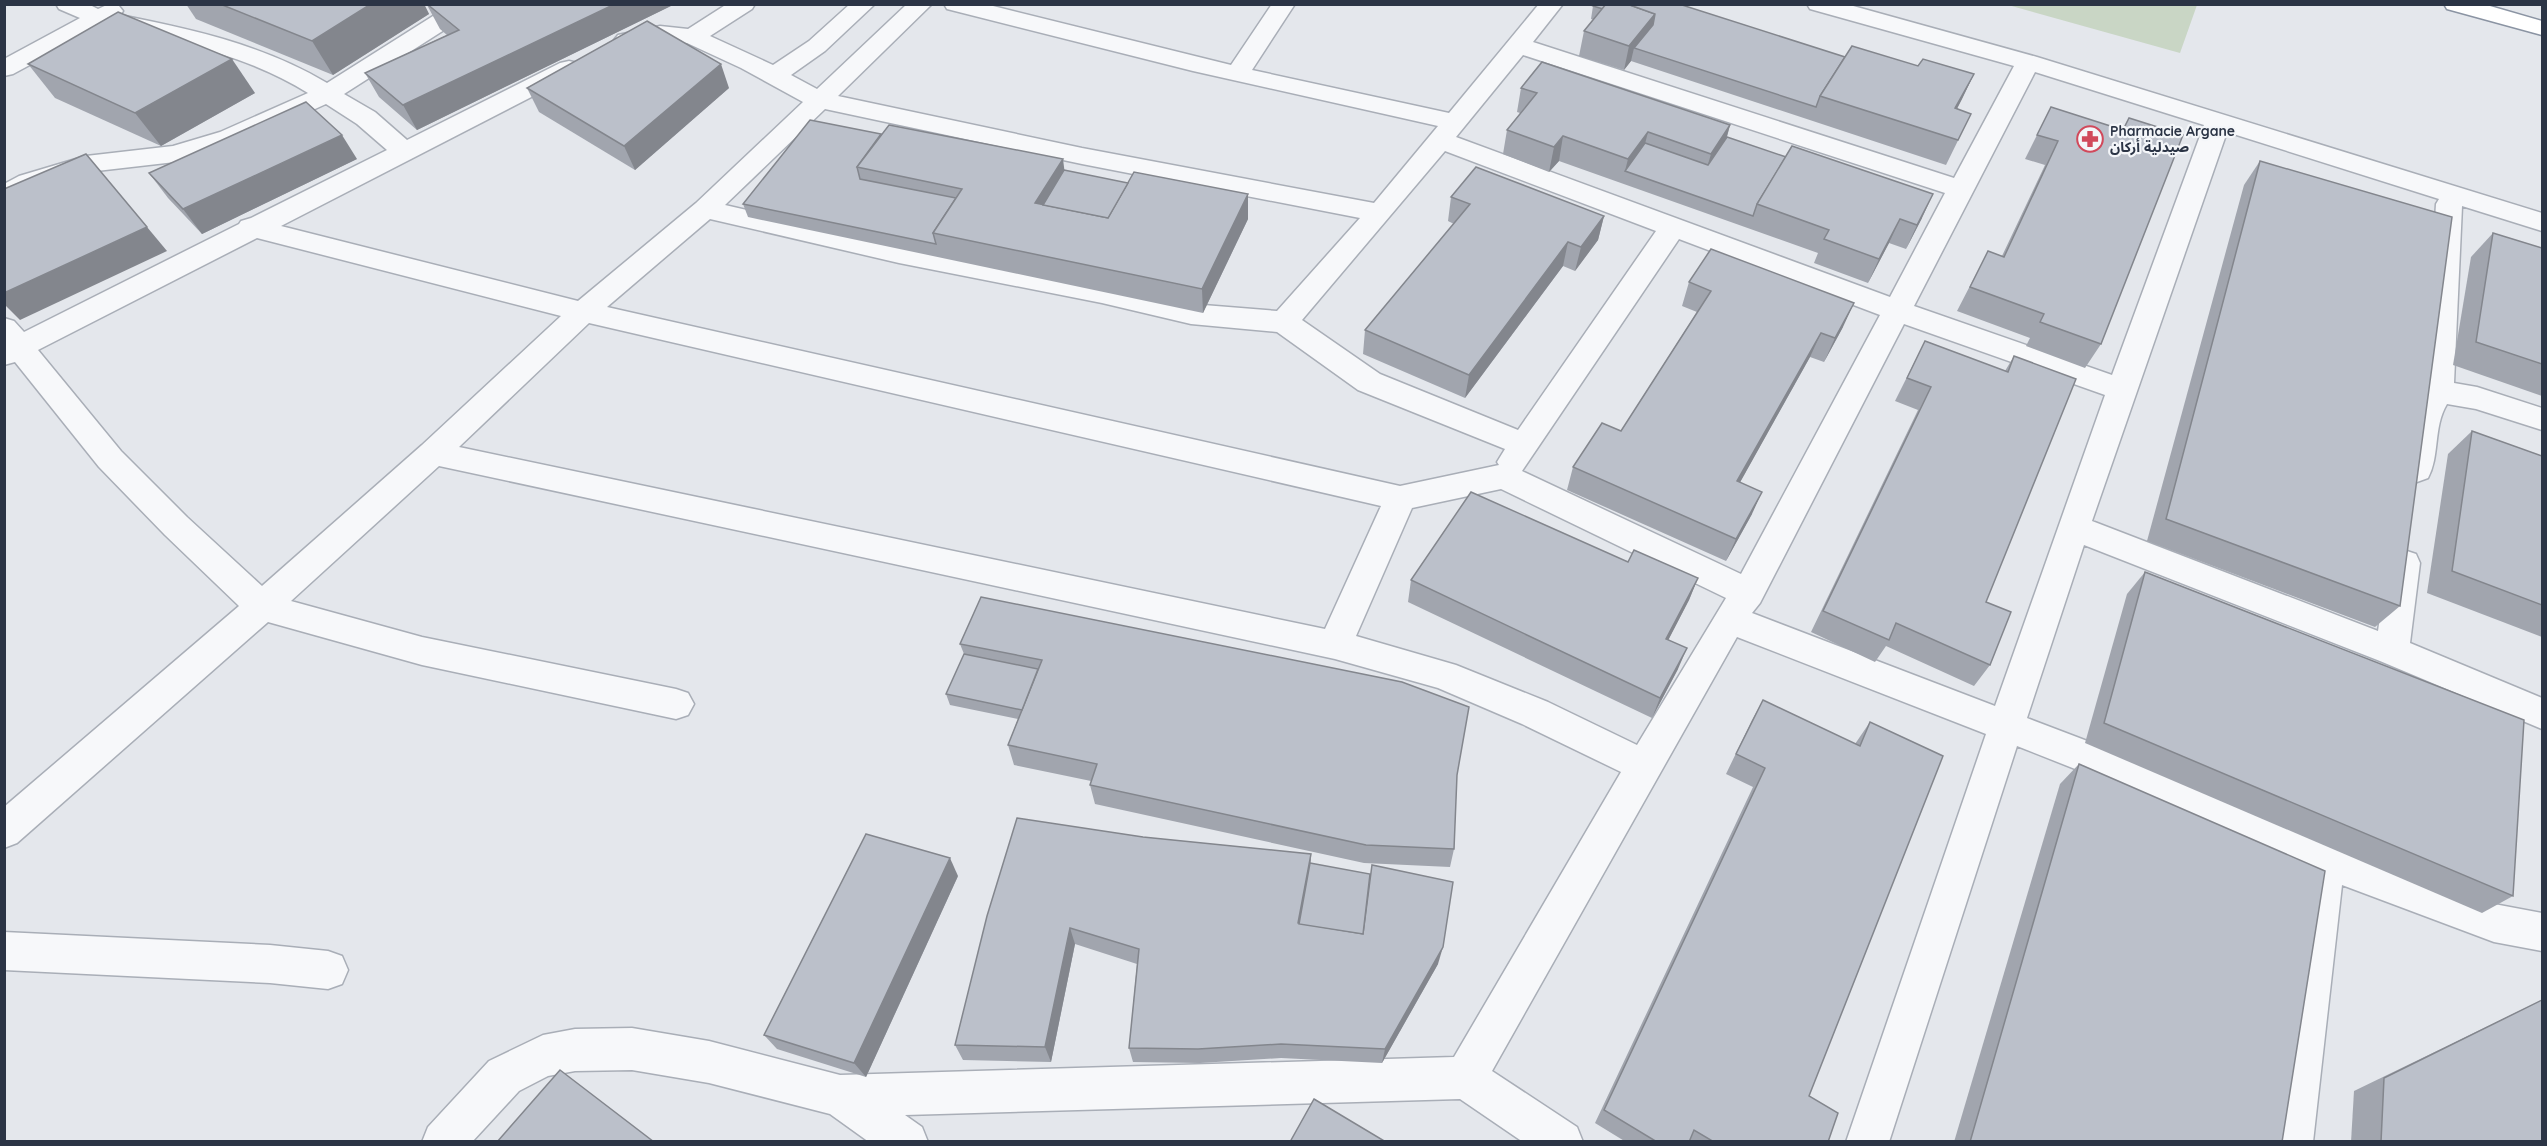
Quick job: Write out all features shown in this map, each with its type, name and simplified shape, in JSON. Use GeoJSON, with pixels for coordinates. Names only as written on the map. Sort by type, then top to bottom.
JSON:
{"type":"FeatureCollection","features":[{"type":"Feature","properties":{"kind":"highway"},"geometry":{"type":"LineString","coordinates":[[2454,4],[2542,28]]}},
{"type":"Feature","properties":{"kind":"street"},"geometry":{"type":"LineString","coordinates":[[67,4],[99,18],[183,35],[271,64],[366,118],[404,150]]}},
{"type":"Feature","properties":{"kind":"street"},"geometry":{"type":"LineString","coordinates":[[4,69],[124,4]]}},
{"type":"Feature","properties":{"kind":"street"},"geometry":{"type":"LineString","coordinates":[[692,37],[744,4]]}},
{"type":"Feature","properties":{"kind":"street"},"geometry":{"type":"LineString","coordinates":[[773,76],[818,46],[864,4]]}},
{"type":"Feature","properties":{"kind":"street"},"geometry":{"type":"LineString","coordinates":[[4,831],[262,607],[434,453],[583,312],[705,209],[921,4]]}},
{"type":"Feature","properties":{"kind":"street"},"geometry":{"type":"LineString","coordinates":[[955,4],[1056,32],[1237,74],[1448,131],[1673,227],[2120,389]]}},
{"type":"Feature","properties":{"kind":"street"},"geometry":{"type":"LineString","coordinates":[[1237,74],[1284,4]]}},
{"type":"Feature","properties":{"kind":"street"},"geometry":{"type":"LineString","coordinates":[[1284,322],[1380,213],[1552,4]]}},
{"type":"Feature","properties":{"kind":"street"},"geometry":{"type":"LineString","coordinates":[[1818,4],[2028,62],[2542,222]]}},
{"type":"Feature","properties":{"kind":"street"},"geometry":{"type":"LineString","coordinates":[[4,195],[28,182],[86,164],[175,154],[229,138],[327,94],[457,7]]}},
{"type":"Feature","properties":{"kind":"street"},"geometry":{"type":"LineString","coordinates":[[676,704],[422,651],[262,607],[176,526],[110,459],[9,343],[251,228],[598,53],[638,36],[660,33],[692,37],[819,100],[1082,156],[1380,213]]}},
{"type":"Feature","properties":{"kind":"street"},"geometry":{"type":"LineString","coordinates":[[1517,45],[1960,189]]}},
{"type":"Feature","properties":{"kind":"street"},"geometry":{"type":"LineString","coordinates":[[1465,1078],[1644,766],[1739,606],[2028,62]]}},
{"type":"Feature","properties":{"kind":"street"},"geometry":{"type":"LineString","coordinates":[[1867,1142],[2004,727],[2120,389],[2218,121]]}},
{"type":"Feature","properties":{"kind":"street"},"geometry":{"type":"LineString","coordinates":[[2412,498],[2426,413],[2439,392],[2448,265],[2450,193]]}},
{"type":"Feature","properties":{"kind":"street"},"geometry":{"type":"LineString","coordinates":[[705,209],[900,254],[1102,293],[1191,314],[1284,322],[1369,382],[1525,445]]}},
{"type":"Feature","properties":{"kind":"street"},"geometry":{"type":"LineString","coordinates":[[1504,476],[1673,227]]}},
{"type":"Feature","properties":{"kind":"street"},"geometry":{"type":"LineString","coordinates":[[251,228],[583,312],[1400,498],[1504,476],[1739,606],[2004,727],[2169,789],[2326,861],[2453,909],[2494,922],[2542,932]]}},
{"type":"Feature","properties":{"kind":"street"},"geometry":{"type":"LineString","coordinates":[[2439,392],[2477,398],[2542,419]]}},
{"type":"Feature","properties":{"kind":"street"},"geometry":{"type":"LineString","coordinates":[[434,453],[671,506],[1335,645],[1444,675],[1535,713],[1644,766]]}},
{"type":"Feature","properties":{"kind":"street"},"geometry":{"type":"LineString","coordinates":[[1335,645],[1400,498]]}},
{"type":"Feature","properties":{"kind":"street"},"geometry":{"type":"LineString","coordinates":[[2074,527],[2392,651],[2542,714]]}},
{"type":"Feature","properties":{"kind":"street"},"geometry":{"type":"LineString","coordinates":[[2392,651],[2408,533]]}},
{"type":"Feature","properties":{"kind":"street"},"geometry":{"type":"LineString","coordinates":[[2292,1142],[2326,861]]}},
{"type":"Feature","properties":{"kind":"street"},"geometry":{"type":"LineString","coordinates":[[4,951],[270,964],[328,970]]}},
{"type":"Feature","properties":{"kind":"street"},"geometry":{"type":"LineString","coordinates":[[443,1142],[504,1076],[543,1056],[575,1050],[632,1049],[709,1062],[840,1096],[1465,1078],[1562,1142]]}},
{"type":"Feature","properties":{"kind":"street"},"geometry":{"type":"LineString","coordinates":[[840,1096],[907,1142]]}},
{"type":"Feature","properties":{"kind":"green space"},"geometry":{"type":"Polygon","coordinates":[[[2197,4],[2180,53],[2008,5],[2197,4]]]}},
{"type":"Feature","properties":{"kind":"building"},"geometry":{"type":"Polygon","coordinates":[[[220,4],[371,4],[312,41],[220,4]]]}},
{"type":"Feature","properties":{"kind":"building"},"geometry":{"type":"Polygon","coordinates":[[[427,4],[615,4],[403,105],[365,73],[459,30],[427,4]]]}},
{"type":"Feature","properties":{"kind":"building"},"geometry":{"type":"Polygon","coordinates":[[[1606,4],[1603,9],[1593,6],[1606,4]]]}},
{"type":"Feature","properties":{"kind":"building"},"geometry":{"type":"Polygon","coordinates":[[[1606,4],[1627,4],[1655,14],[1629,46],[1584,31],[1606,4]]]}},
{"type":"Feature","properties":{"kind":"building"},"geometry":{"type":"Polygon","coordinates":[[[1627,4],[1679,4],[1845,57],[1820,96],[1816,107],[1634,48],[1653,25],[1655,14],[1627,4]]]}},
{"type":"Feature","properties":{"kind":"building"},"geometry":{"type":"Polygon","coordinates":[[[118,12],[232,59],[135,113],[28,64],[118,12]]]}},
{"type":"Feature","properties":{"kind":"building"},"geometry":{"type":"Polygon","coordinates":[[[647,21],[721,64],[624,146],[527,88],[647,21]]]}},
{"type":"Feature","properties":{"kind":"building"},"geometry":{"type":"Polygon","coordinates":[[[1852,46],[1918,66],[1923,59],[1974,74],[1955,108],[1971,114],[1958,140],[1820,96],[1852,46]]]}},
{"type":"Feature","properties":{"kind":"building"},"geometry":{"type":"Polygon","coordinates":[[[1542,62],[1730,125],[1711,154],[1648,132],[1628,159],[1563,136],[1554,147],[1507,130],[1537,93],[1521,88],[1542,62]]]}},
{"type":"Feature","properties":{"kind":"building"},"geometry":{"type":"Polygon","coordinates":[[[306,102],[342,135],[183,209],[149,173],[306,102]]]}},
{"type":"Feature","properties":{"kind":"building"},"geometry":{"type":"Polygon","coordinates":[[[2051,107],[2123,130],[2129,118],[2183,135],[2101,344],[2040,322],[2044,314],[1970,287],[1988,251],[2004,257],[2058,141],[2037,135],[2051,107]]]}},
{"type":"Feature","properties":{"kind":"building"},"geometry":{"type":"Polygon","coordinates":[[[810,120],[881,134],[857,167],[860,179],[956,198],[933,233],[936,244],[743,204],[810,120]]]}},
{"type":"Feature","properties":{"kind":"building"},"geometry":{"type":"Polygon","coordinates":[[[889,125],[1063,159],[1035,203],[1108,218],[1134,172],[1248,194],[1202,289],[933,233],[962,189],[857,167],[889,125]]]}},
{"type":"Feature","properties":{"kind":"building"},"geometry":{"type":"Polygon","coordinates":[[[1727,137],[1786,157],[1757,204],[1753,216],[1625,171],[1645,143],[1708,165],[1727,137]]]}},
{"type":"Feature","properties":{"kind":"building"},"geometry":{"type":"Polygon","coordinates":[[[1792,146],[1933,194],[1917,225],[1900,219],[1879,259],[1824,239],[1829,230],[1757,204],[1792,146]]]}},
{"type":"Feature","properties":{"kind":"building"},"geometry":{"type":"Polygon","coordinates":[[[86,154],[147,227],[4,293],[4,189],[86,154]]]}},
{"type":"Feature","properties":{"kind":"building"},"geometry":{"type":"Polygon","coordinates":[[[2260,161],[2452,217],[2400,606],[2166,519],[2260,161]]]}},
{"type":"Feature","properties":{"kind":"building"},"geometry":{"type":"Polygon","coordinates":[[[1476,167],[1604,216],[1581,247],[1568,242],[1469,375],[1365,330],[1470,204],[1451,197],[1476,167]]]}},
{"type":"Feature","properties":{"kind":"building"},"geometry":{"type":"Polygon","coordinates":[[[1064,170],[1128,183],[1108,218],[1043,205],[1064,170]]]}},
{"type":"Feature","properties":{"kind":"building"},"geometry":{"type":"Polygon","coordinates":[[[2493,233],[2542,248],[2542,364],[2476,342],[2493,233]]]}},
{"type":"Feature","properties":{"kind":"building"},"geometry":{"type":"Polygon","coordinates":[[[1711,249],[1854,303],[1835,338],[1821,333],[1737,481],[1762,492],[1736,539],[1573,467],[1602,423],[1621,431],[1711,291],[1689,282],[1711,249]]]}},
{"type":"Feature","properties":{"kind":"building"},"geometry":{"type":"Polygon","coordinates":[[[1925,341],[2008,372],[2014,356],[2076,379],[1986,602],[2011,612],[1990,665],[1896,623],[1889,640],[1823,611],[1931,387],[1907,378],[1925,341]]]}},
{"type":"Feature","properties":{"kind":"building"},"geometry":{"type":"Polygon","coordinates":[[[2472,431],[2542,456],[2542,605],[2452,571],[2472,431]]]}},
{"type":"Feature","properties":{"kind":"building"},"geometry":{"type":"Polygon","coordinates":[[[1471,492],[1628,562],[1634,550],[1698,578],[1666,639],[1687,648],[1660,698],[1411,580],[1471,492]]]}},
{"type":"Feature","properties":{"kind":"building"},"geometry":{"type":"Polygon","coordinates":[[[2145,572],[2524,720],[2513,896],[2104,723],[2145,572]]]}},
{"type":"Feature","properties":{"kind":"building"},"geometry":{"type":"Polygon","coordinates":[[[981,597],[1402,682],[1469,707],[1457,775],[1454,849],[1366,845],[1090,785],[1097,764],[1008,745],[1042,660],[960,644],[981,597]]]}},
{"type":"Feature","properties":{"kind":"building"},"geometry":{"type":"Polygon","coordinates":[[[964,654],[1038,669],[1022,710],[946,694],[964,654]]]}},
{"type":"Feature","properties":{"kind":"building"},"geometry":{"type":"Polygon","coordinates":[[[1763,700],[1860,746],[1870,722],[1943,756],[1809,1096],[1838,1113],[1828,1142],[1714,1142],[1694,1130],[1689,1142],[1657,1142],[1604,1110],[1765,768],[1736,754],[1763,700]]]}},
{"type":"Feature","properties":{"kind":"building"},"geometry":{"type":"Polygon","coordinates":[[[2079,764],[2325,871],[2282,1142],[1970,1142],[2079,764]]]}},
{"type":"Feature","properties":{"kind":"building"},"geometry":{"type":"Polygon","coordinates":[[[1017,818],[1143,837],[1311,854],[1298,923],[1363,934],[1372,865],[1453,882],[1443,947],[1385,1049],[1281,1044],[1198,1049],[1129,1048],[1139,949],[1070,928],[1045,1047],[955,1045],[987,916],[1017,818]]]}},
{"type":"Feature","properties":{"kind":"building"},"geometry":{"type":"Polygon","coordinates":[[[866,834],[950,858],[854,1063],[764,1035],[866,834]]]}},
{"type":"Feature","properties":{"kind":"building"},"geometry":{"type":"Polygon","coordinates":[[[1310,863],[1370,874],[1363,934],[1299,924],[1310,863]]]}},
{"type":"Feature","properties":{"kind":"building"},"geometry":{"type":"Polygon","coordinates":[[[2542,1000],[2542,1142],[2381,1142],[2384,1078],[2542,1000]]]}},
{"type":"Feature","properties":{"kind":"building"},"geometry":{"type":"Polygon","coordinates":[[[560,1070],[654,1142],[497,1142],[560,1070]]]}},
{"type":"Feature","properties":{"kind":"building"},"geometry":{"type":"Polygon","coordinates":[[[1314,1099],[1386,1142],[1290,1142],[1314,1099]]]}},
{"type":"Feature","properties":{"kind":"place","name":"Pharmacie Argane صيدلية أركان"},"geometry":{"type":"Point","coordinates":[2090,139]}}]}
